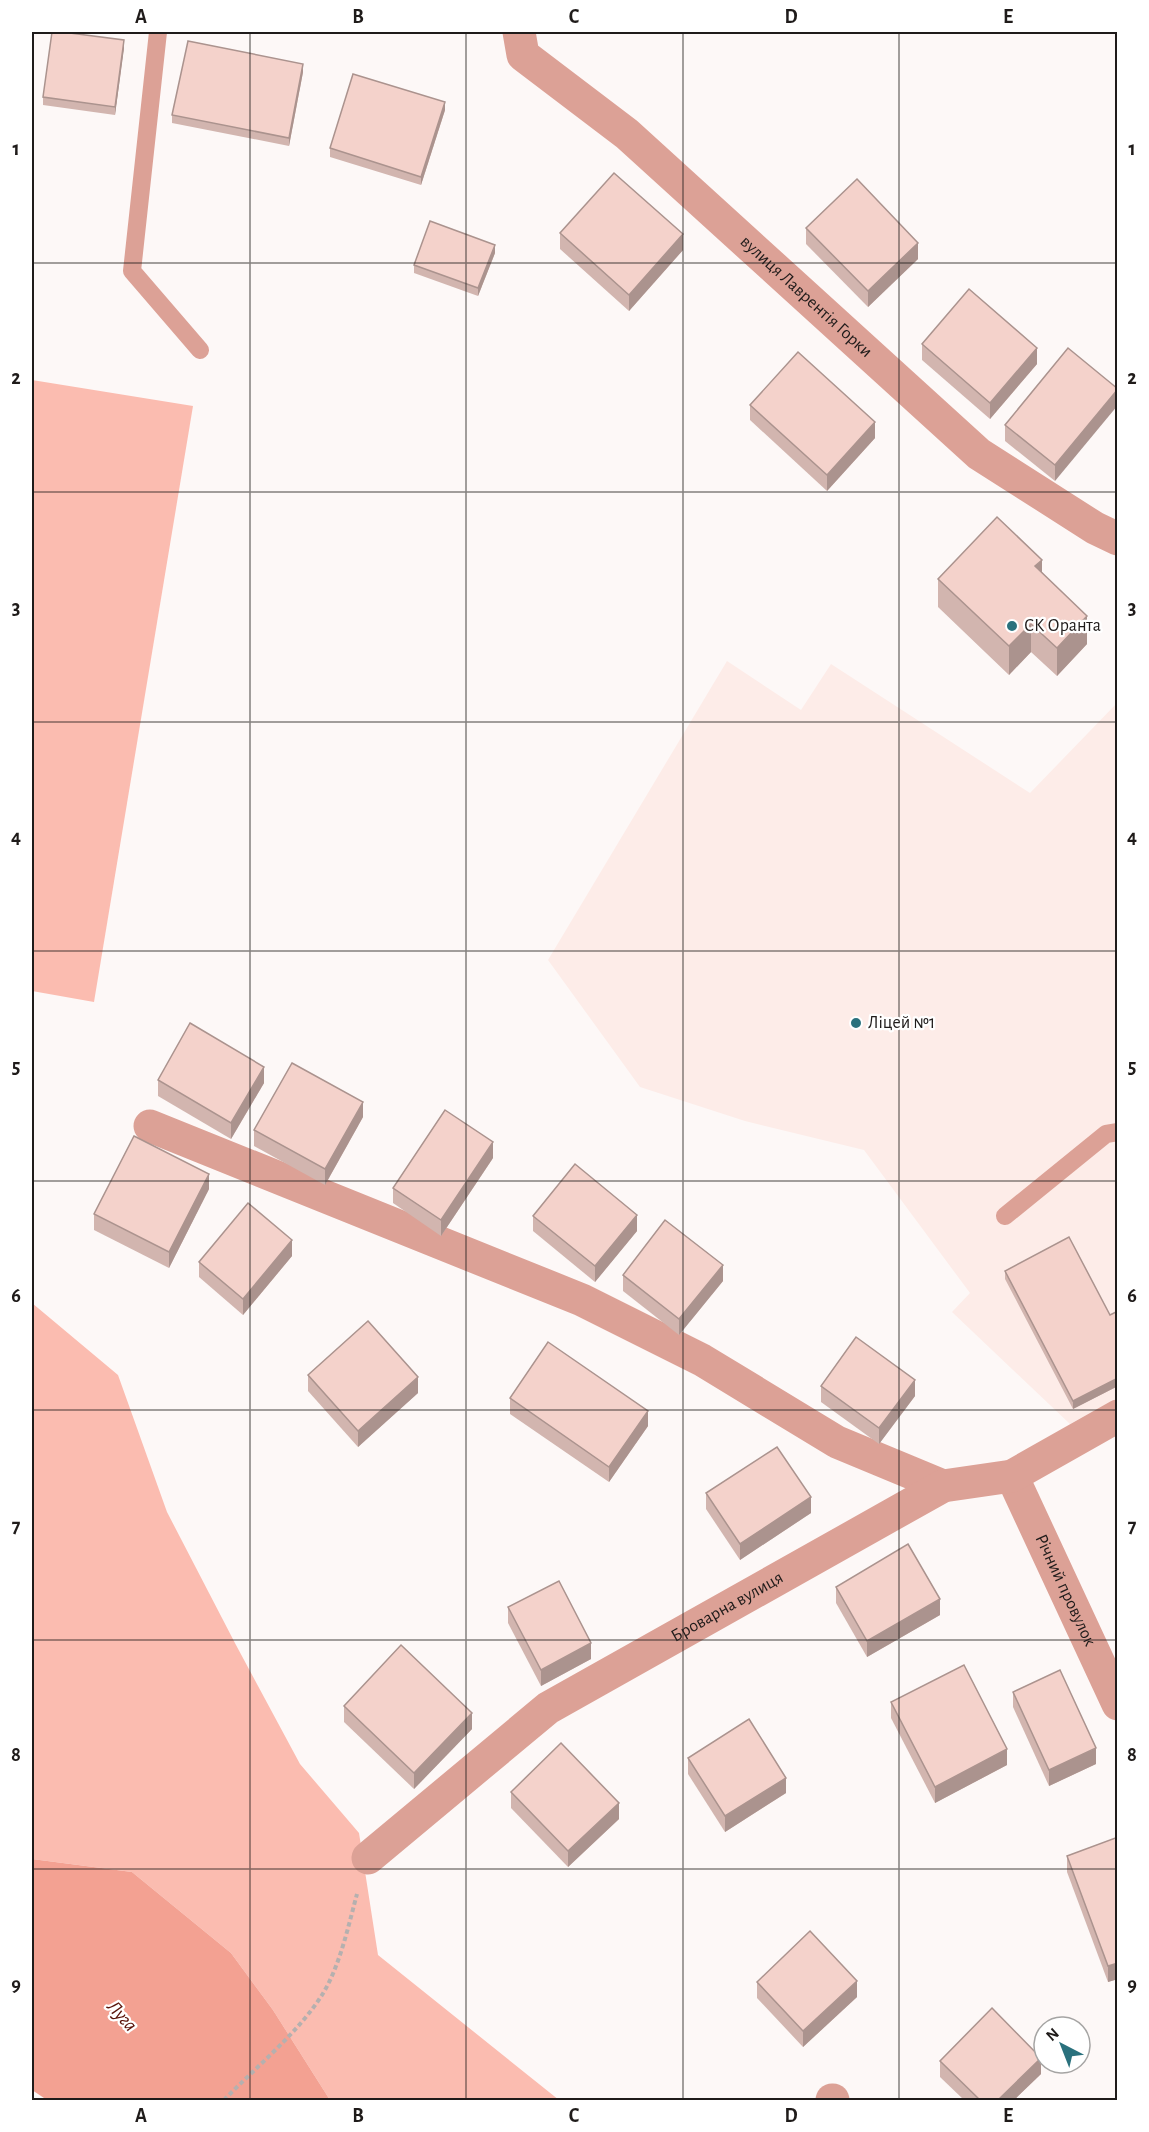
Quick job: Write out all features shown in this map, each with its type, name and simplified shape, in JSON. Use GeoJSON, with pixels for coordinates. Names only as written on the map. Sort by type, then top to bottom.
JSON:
{"type":"FeatureCollection","features":[{"type":"Feature","properties":{"kind":"street","name":"вулиця Лаврентія Горки"},"geometry":{"type":"LineString","coordinates":[[519,32],[523,55],[627,134],[979,454],[1095,528],[1118,539]]}},
{"type":"Feature","properties":{"kind":"street"},"geometry":{"type":"LineString","coordinates":[[150,1126],[582,1300],[702,1360],[837,1442],[943,1486]]}},
{"type":"Feature","properties":{"kind":"street","name":"Броварна вулиця"},"geometry":{"type":"LineString","coordinates":[[368,1858],[548,1708],[943,1486],[1012,1476],[1118,1416]]}},
{"type":"Feature","properties":{"kind":"street","name":"Річний провулок"},"geometry":{"type":"LineString","coordinates":[[1012,1476],[1118,1704]]}},
{"type":"Feature","properties":{"kind":"lane"},"geometry":{"type":"LineString","coordinates":[[158,32],[132,271],[200,350]]}},
{"type":"Feature","properties":{"kind":"lane"},"geometry":{"type":"LineString","coordinates":[[1005,1216],[1106,1134],[1118,1132]]}},
{"type":"Feature","properties":{"kind":"path"},"geometry":{"type":"LineString","coordinates":[[224,2100],[298,2024],[322,1995],[334,1965],[368,1858]]}},
{"type":"Feature","properties":{"kind":"shaded area"},"geometry":{"type":"Polygon","coordinates":[[[32,380],[193,406],[94,1002],[32,991],[32,380]]]}},
{"type":"Feature","properties":{"kind":"shaded area","name":"Ліцей №1"},"geometry":{"type":"Polygon","coordinates":[[[727,661],[801,710],[831,664],[1030,793],[1117,703],[1117,1398],[1070,1424],[952,1312],[970,1293],[864,1150],[745,1121],[640,1087],[548,960],[727,661]]]}},
{"type":"Feature","properties":{"kind":"shaded area"},"geometry":{"type":"Polygon","coordinates":[[[32,1303],[118,1375],[167,1512],[236,1645],[300,1764],[359,1833],[378,1955],[559,2100],[330,2100],[273,2010],[231,1953],[132,1872],[32,1859],[32,1303]]]}},
{"type":"Feature","properties":{"kind":"water","name":"Луга"},"geometry":{"type":"Polygon","coordinates":[[[32,1859],[132,1872],[231,1953],[273,2010],[330,2100],[47,2100],[32,2090],[32,1859]]]}},
{"type":"Feature","properties":{"kind":"building"},"geometry":{"type":"Polygon","coordinates":[[[52,32],[124,40],[115,107],[43,97],[52,32]]]}},
{"type":"Feature","properties":{"kind":"building"},"geometry":{"type":"Polygon","coordinates":[[[188,41],[303,64],[289,138],[172,115],[188,41]]]}},
{"type":"Feature","properties":{"kind":"building"},"geometry":{"type":"Polygon","coordinates":[[[353,74],[445,102],[421,177],[330,148],[353,74]]]}},
{"type":"Feature","properties":{"kind":"building"},"geometry":{"type":"Polygon","coordinates":[[[614,173],[683,234],[629,295],[560,233],[614,173]]]}},
{"type":"Feature","properties":{"kind":"building"},"geometry":{"type":"Polygon","coordinates":[[[857,179],[918,243],[868,291],[806,228],[857,179]]]}},
{"type":"Feature","properties":{"kind":"building"},"geometry":{"type":"Polygon","coordinates":[[[430,221],[495,245],[478,288],[414,265],[430,221]]]}},
{"type":"Feature","properties":{"kind":"building"},"geometry":{"type":"Polygon","coordinates":[[[969,289],[1037,348],[990,403],[922,344],[969,289]]]}},
{"type":"Feature","properties":{"kind":"building"},"geometry":{"type":"Polygon","coordinates":[[[1068,348],[1118,389],[1055,465],[1005,425],[1068,348]]]}},
{"type":"Feature","properties":{"kind":"building"},"geometry":{"type":"Polygon","coordinates":[[[798,352],[875,422],[827,475],[750,405],[798,352]]]}},
{"type":"Feature","properties":{"kind":"building","name":"СК Оранта"},"geometry":{"type":"Polygon","coordinates":[[[997,517],[1042,560],[1035,566],[1087,616],[1057,648],[1031,624],[1009,646],[938,579],[997,517]]]}},
{"type":"Feature","properties":{"kind":"building"},"geometry":{"type":"Polygon","coordinates":[[[190,1023],[264,1067],[231,1123],[158,1080],[190,1023]]]}},
{"type":"Feature","properties":{"kind":"building"},"geometry":{"type":"Polygon","coordinates":[[[292,1063],[363,1102],[325,1169],[254,1130],[292,1063]]]}},
{"type":"Feature","properties":{"kind":"building"},"geometry":{"type":"Polygon","coordinates":[[[445,1110],[493,1142],[441,1220],[393,1188],[445,1110]]]}},
{"type":"Feature","properties":{"kind":"building"},"geometry":{"type":"Polygon","coordinates":[[[134,1136],[209,1174],[169,1252],[94,1214],[134,1136]]]}},
{"type":"Feature","properties":{"kind":"building"},"geometry":{"type":"Polygon","coordinates":[[[575,1164],[637,1215],[595,1266],[533,1216],[575,1164]]]}},
{"type":"Feature","properties":{"kind":"building"},"geometry":{"type":"Polygon","coordinates":[[[248,1203],[292,1240],[243,1299],[199,1262],[248,1203]]]}},
{"type":"Feature","properties":{"kind":"building"},"geometry":{"type":"Polygon","coordinates":[[[665,1220],[723,1265],[679,1319],[623,1275],[665,1220]]]}},
{"type":"Feature","properties":{"kind":"building"},"geometry":{"type":"Polygon","coordinates":[[[1069,1237],[1110,1315],[1118,1311],[1118,1378],[1073,1401],[1005,1271],[1069,1237]]]}},
{"type":"Feature","properties":{"kind":"building"},"geometry":{"type":"Polygon","coordinates":[[[368,1321],[418,1377],[358,1431],[308,1375],[368,1321]]]}},
{"type":"Feature","properties":{"kind":"building"},"geometry":{"type":"Polygon","coordinates":[[[856,1337],[915,1380],[879,1428],[821,1386],[856,1337]]]}},
{"type":"Feature","properties":{"kind":"building"},"geometry":{"type":"Polygon","coordinates":[[[548,1342],[648,1411],[609,1467],[510,1398],[548,1342]]]}},
{"type":"Feature","properties":{"kind":"building"},"geometry":{"type":"Polygon","coordinates":[[[777,1447],[811,1497],[740,1544],[706,1493],[777,1447]]]}},
{"type":"Feature","properties":{"kind":"building"},"geometry":{"type":"Polygon","coordinates":[[[908,1544],[940,1599],[867,1641],[836,1587],[908,1544]]]}},
{"type":"Feature","properties":{"kind":"building"},"geometry":{"type":"Polygon","coordinates":[[[559,1581],[591,1643],[541,1670],[508,1607],[559,1581]]]}},
{"type":"Feature","properties":{"kind":"building"},"geometry":{"type":"Polygon","coordinates":[[[401,1645],[472,1713],[414,1773],[344,1706],[401,1645]]]}},
{"type":"Feature","properties":{"kind":"building"},"geometry":{"type":"Polygon","coordinates":[[[964,1665],[1007,1749],[935,1787],[891,1702],[964,1665]]]}},
{"type":"Feature","properties":{"kind":"building"},"geometry":{"type":"Polygon","coordinates":[[[1060,1670],[1096,1748],[1049,1770],[1013,1692],[1060,1670]]]}},
{"type":"Feature","properties":{"kind":"building"},"geometry":{"type":"Polygon","coordinates":[[[749,1719],[786,1778],[725,1816],[688,1758],[749,1719]]]}},
{"type":"Feature","properties":{"kind":"building"},"geometry":{"type":"Polygon","coordinates":[[[561,1743],[619,1803],[568,1851],[511,1792],[561,1743]]]}},
{"type":"Feature","properties":{"kind":"building"},"geometry":{"type":"Polygon","coordinates":[[[1118,1837],[1118,1963],[1108,1966],[1067,1856],[1118,1837]]]}},
{"type":"Feature","properties":{"kind":"building"},"geometry":{"type":"Polygon","coordinates":[[[810,1931],[857,1981],[803,2031],[757,1982],[810,1931]]]}},
{"type":"Feature","properties":{"kind":"building"},"geometry":{"type":"Polygon","coordinates":[[[992,2008],[1032,2049],[1032,2067],[998,2100],[980,2100],[940,2061],[992,2008]]]}},
{"type":"Feature","properties":{"kind":"place","name":"СК Оранта"},"geometry":{"type":"Point","coordinates":[1012,626]}},
{"type":"Feature","properties":{"kind":"place","name":"Ліцей №1"},"geometry":{"type":"Point","coordinates":[856,1023]}}]}
